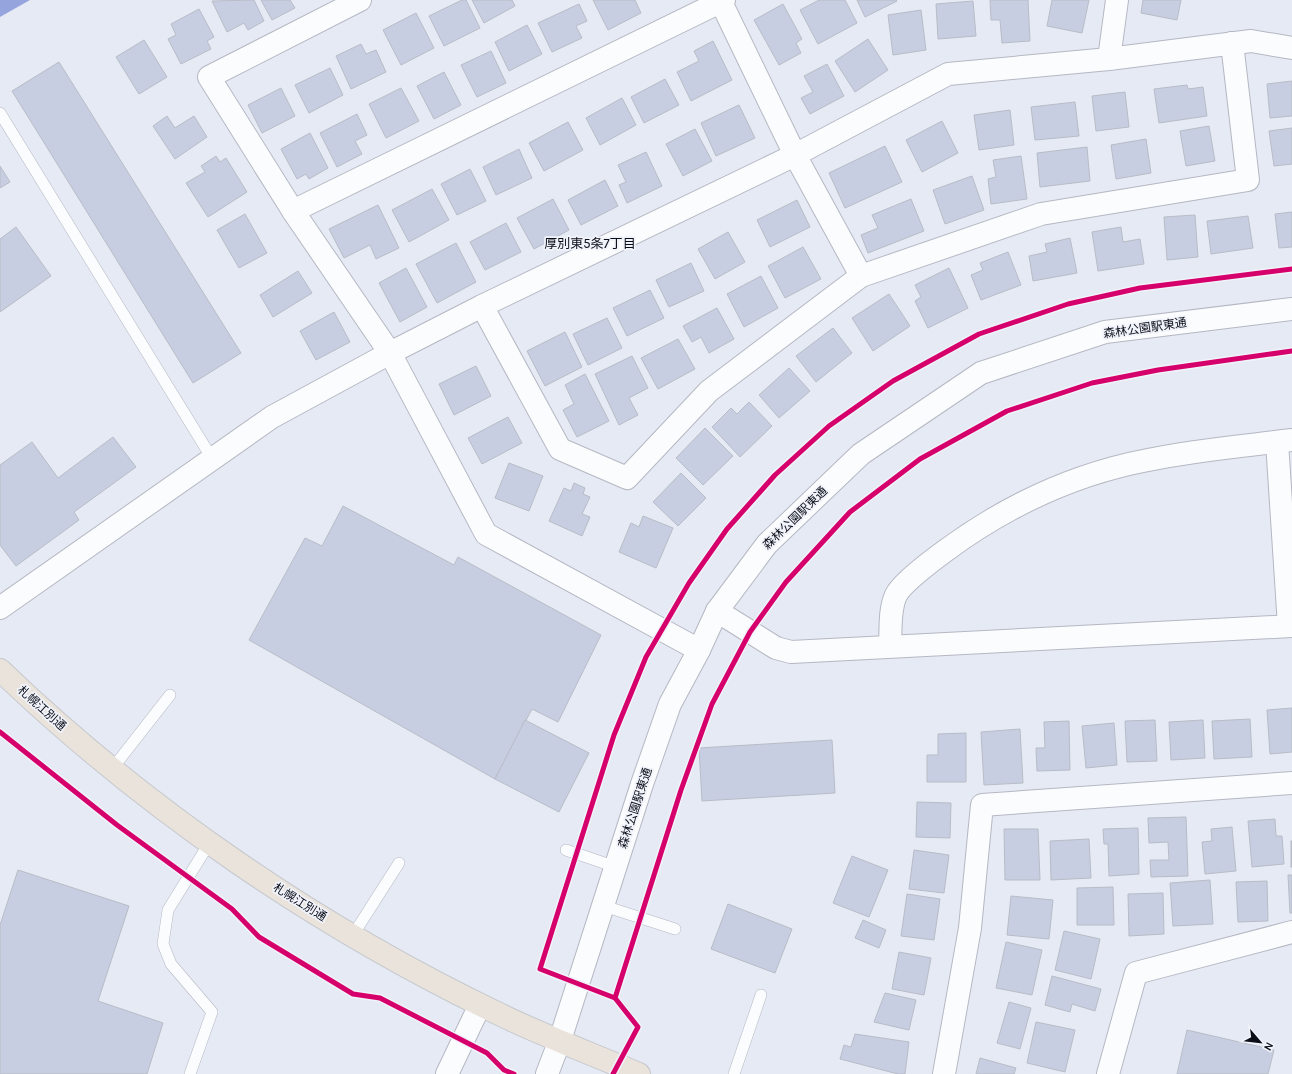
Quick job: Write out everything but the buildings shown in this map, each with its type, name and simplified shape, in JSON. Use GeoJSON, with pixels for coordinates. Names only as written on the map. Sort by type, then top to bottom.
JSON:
{"type":"FeatureCollection","features":[{"type":"Feature","properties":{"kind":"highway","name":"札幌江別通"},"geometry":{"type":"LineString","coordinates":[[3,678],[35,703],[112,769],[210,842],[259,876],[353,935],[430,979],[480,1005],[639,1074]]}},
{"type":"Feature","properties":{"kind":"street"},"geometry":{"type":"LineString","coordinates":[[360,0],[210,77],[293,211],[390,353],[486,534],[699,650]]}},
{"type":"Feature","properties":{"kind":"street"},"geometry":{"type":"LineString","coordinates":[[1109,59],[1117,0]]}},
{"type":"Feature","properties":{"kind":"street"},"geometry":{"type":"LineString","coordinates":[[293,211],[722,1],[795,155],[861,276]]}},
{"type":"Feature","properties":{"kind":"street"},"geometry":{"type":"LineString","coordinates":[[0,608],[213,460],[272,417],[390,353],[482,306],[795,155],[948,74],[1109,59],[1251,41],[1292,48]]}},
{"type":"Feature","properties":{"kind":"street"},"geometry":{"type":"LineString","coordinates":[[482,306],[560,449],[627,478],[709,391],[861,276],[1041,214],[1248,180],[1232,43]]}},
{"type":"Feature","properties":{"kind":"street","name":"森林公園駅東通"},"geometry":{"type":"LineString","coordinates":[[547,1074],[560,1040],[670,704],[699,650],[717,611],[767,544],[861,454],[981,373],[1105,332],[1292,309]]}},
{"type":"Feature","properties":{"kind":"street"},"geometry":{"type":"LineString","coordinates":[[717,611],[776,648],[784,651],[890,646],[1290,626],[1285,441],[1179,454],[1118,466],[1064,484],[1019,504],[967,535],[938,556],[902,587],[896,594],[890,646]]}},
{"type":"Feature","properties":{"kind":"street"},"geometry":{"type":"LineString","coordinates":[[944,1074],[970,928],[982,805],[1292,783]]}},
{"type":"Feature","properties":{"kind":"street"},"geometry":{"type":"LineString","coordinates":[[1108,1074],[1136,973],[1292,932]]}},
{"type":"Feature","properties":{"kind":"street"},"geometry":{"type":"LineString","coordinates":[[447,1074],[480,1005]]}},
{"type":"Feature","properties":{"kind":"lane"},"geometry":{"type":"LineString","coordinates":[[0,113],[213,460]]}},
{"type":"Feature","properties":{"kind":"lane"},"geometry":{"type":"LineString","coordinates":[[112,769],[170,695]]}},
{"type":"Feature","properties":{"kind":"lane"},"geometry":{"type":"LineString","coordinates":[[190,1074],[212,1012],[171,964],[163,944],[168,910],[210,842]]}},
{"type":"Feature","properties":{"kind":"lane"},"geometry":{"type":"LineString","coordinates":[[566,850],[616,867]]}},
{"type":"Feature","properties":{"kind":"lane"},"geometry":{"type":"LineString","coordinates":[[353,935],[399,863]]}},
{"type":"Feature","properties":{"kind":"lane"},"geometry":{"type":"LineString","coordinates":[[604,906],[675,929]]}},
{"type":"Feature","properties":{"kind":"lane"},"geometry":{"type":"LineString","coordinates":[[734,1074],[761,995]]}},
{"type":"Feature","properties":{"kind":"water"},"geometry":{"type":"Polygon","coordinates":[[[0,0],[30,0],[0,17],[0,0]]]}},
{"type":"Feature","properties":{"kind":"cycle path"},"geometry":{"type":"LineString","coordinates":[[1292,269],[1140,288],[1068,304],[979,334],[893,381],[829,426],[775,475],[727,529],[689,583],[646,657],[614,735],[540,969],[615,998],[681,790],[712,704],[750,632],[786,582],[850,512],[920,459],[1007,411],[1092,383],[1158,370],[1292,351]]}},
{"type":"Feature","properties":{"kind":"cycle path"},"geometry":{"type":"LineString","coordinates":[[0,732],[117,825],[232,909],[259,937],[353,994],[380,998],[487,1053],[504,1070],[514,1074]]}},
{"type":"Feature","properties":{"kind":"cycle path"},"geometry":{"type":"LineString","coordinates":[[613,1074],[638,1027],[615,998]]}},
{"type":"Feature","properties":{"kind":"district","name":"厚別東5条7丁目"},"geometry":{"type":"Point","coordinates":[590,243]}}]}
